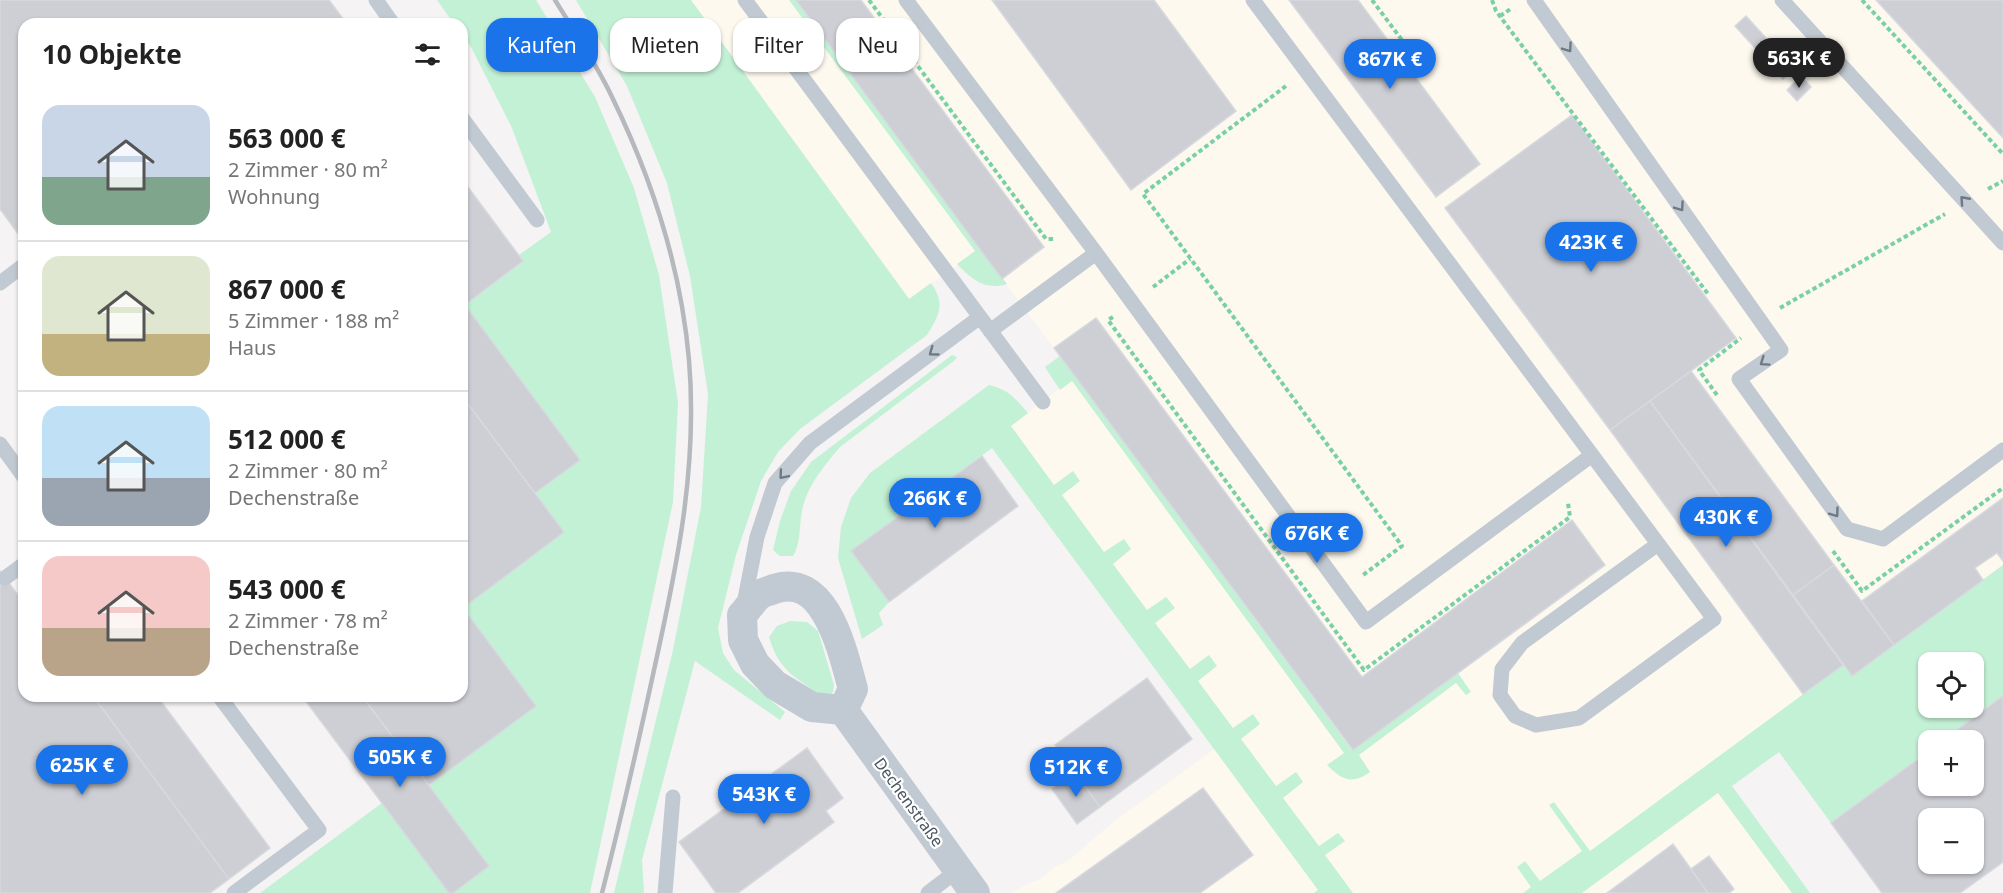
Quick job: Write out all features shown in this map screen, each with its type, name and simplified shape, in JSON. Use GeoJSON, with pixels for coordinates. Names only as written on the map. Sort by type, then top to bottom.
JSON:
{"type":"FeatureCollection","features":[{"type":"Feature","properties":{"kind":"street"},"geometry":{"type":"LineString","coordinates":[[786,585],[805,591],[824,607],[841,645],[853,689],[843,710],[812,707],[775,685],[755,664],[743,640],[742,615],[760,594],[786,585]]}},
{"type":"Feature","properties":{"kind":"street","name":"Dechenstraße"},"geometry":{"type":"LineString","coordinates":[[843,710],[966,881]]}},
{"type":"Feature","properties":{"kind":"lane"},"geometry":{"type":"LineString","coordinates":[[376,0],[389,18]]}},
{"type":"Feature","properties":{"kind":"lane"},"geometry":{"type":"LineString","coordinates":[[745,0],[1043,402]]}},
{"type":"Feature","properties":{"kind":"lane"},"geometry":{"type":"LineString","coordinates":[[906,0],[1084,236],[1366,622],[1592,454]]}},
{"type":"Feature","properties":{"kind":"lane"},"geometry":{"type":"LineString","coordinates":[[1254,0],[1714,619],[1579,718],[1536,724],[1515,716],[1500,694],[1502,669],[1522,643],[1658,544]]}},
{"type":"Feature","properties":{"kind":"lane"},"geometry":{"type":"LineString","coordinates":[[1534,0],[1781,350],[1739,379],[1847,529],[1883,539],[2003,450]]}},
{"type":"Feature","properties":{"kind":"lane"},"geometry":{"type":"LineString","coordinates":[[1782,0],[2003,243]]}},
{"type":"Feature","properties":{"kind":"lane"},"geometry":{"type":"LineString","coordinates":[[468,126],[537,220]]}},
{"type":"Feature","properties":{"kind":"lane"},"geometry":{"type":"LineString","coordinates":[[990,331],[1096,253]]}},
{"type":"Feature","properties":{"kind":"lane"},"geometry":{"type":"LineString","coordinates":[[0,283],[18,270]]}},
{"type":"Feature","properties":{"kind":"lane"},"geometry":{"type":"LineString","coordinates":[[742,615],[757,537],[776,483],[810,443],[980,317]]}},
{"type":"Feature","properties":{"kind":"lane"},"geometry":{"type":"LineString","coordinates":[[0,444],[18,469]]}},
{"type":"Feature","properties":{"kind":"lane"},"geometry":{"type":"LineString","coordinates":[[5,578],[18,568]]}},
{"type":"Feature","properties":{"kind":"lane"},"geometry":{"type":"LineString","coordinates":[[223,702],[319,830],[234,893]]}},
{"type":"Feature","properties":{"kind":"lane"},"geometry":{"type":"LineString","coordinates":[[665,893],[673,796]]}},
{"type":"Feature","properties":{"kind":"lane"},"geometry":{"type":"LineString","coordinates":[[928,893],[966,881]]}},
{"type":"Feature","properties":{"kind":"path"},"geometry":{"type":"LineString","coordinates":[[869,0],[1046,239],[1084,236]]}},
{"type":"Feature","properties":{"kind":"path"},"geometry":{"type":"LineString","coordinates":[[1372,0],[1402,40]]}},
{"type":"Feature","properties":{"kind":"path"},"geometry":{"type":"LineString","coordinates":[[1492,0],[1496,10],[1712,299]]}},
{"type":"Feature","properties":{"kind":"path"},"geometry":{"type":"LineString","coordinates":[[1862,0],[2003,154]]}},
{"type":"Feature","properties":{"kind":"path"},"geometry":{"type":"LineString","coordinates":[[1306,71],[1143,194],[1402,546],[1343,590]]}},
{"type":"Feature","properties":{"kind":"path"},"geometry":{"type":"LineString","coordinates":[[1759,319],[2003,181]]}},
{"type":"Feature","properties":{"kind":"path"},"geometry":{"type":"LineString","coordinates":[[1191,259],[1108,320],[1364,670],[1570,517],[1565,474]]}},
{"type":"Feature","properties":{"kind":"shaded area"},"geometry":{"type":"Polygon","coordinates":[[[691,0],[2003,0],[2003,565],[1709,780],[1792,893],[1009,893],[1042,878],[1055,867],[1068,861],[1112,823],[1227,740],[1002,432],[1075,377],[980,249],[910,299],[744,72],[824,72],[824,18],[733,18],[733,57],[721,41],[721,18],[704,18],[691,0]]]}},
{"type":"Feature","properties":{"kind":"green space"},"geometry":{"type":"Polygon","coordinates":[[[437,0],[536,0],[547,18],[486,18],[486,72],[580,72],[595,97],[634,188],[659,275],[678,403],[673,502],[590,893],[453,893],[488,866],[429,785],[535,706],[468,615],[468,604],[564,532],[535,493],[580,460],[468,309],[468,303],[523,262],[519,255],[551,232],[512,128],[468,43],[468,18],[450,18],[437,0]]]}},
{"type":"Feature","properties":{"kind":"green space"},"geometry":{"type":"Polygon","coordinates":[[[576,0],[691,0],[704,18],[610,18],[610,57],[598,37],[598,18],[587,18],[576,0]]]}},
{"type":"Feature","properties":{"kind":"green space"},"geometry":{"type":"Polygon","coordinates":[[[789,0],[796,0],[809,18],[802,18],[789,0]]]}},
{"type":"Feature","properties":{"kind":"green space"},"geometry":{"type":"Polygon","coordinates":[[[824,38],[836,54],[836,63],[824,47],[824,38]]]}},
{"type":"Feature","properties":{"kind":"green space"},"geometry":{"type":"Polygon","coordinates":[[[721,41],[733,58],[733,72],[743,72],[909,299],[931,283],[936,290],[939,304],[935,322],[927,335],[800,429],[778,452],[761,481],[736,555],[718,628],[723,653],[734,670],[785,712],[780,720],[695,661],[642,860],[644,893],[614,893],[673,650],[701,507],[708,394],[690,276],[667,183],[627,86],[619,72],[721,72],[721,41]]]}},
{"type":"Feature","properties":{"kind":"green space"},"geometry":{"type":"Polygon","coordinates":[[[842,72],[849,72],[1007,284],[985,285],[973,279],[957,264],[975,251],[842,72]]]}},
{"type":"Feature","properties":{"kind":"green space"},"geometry":{"type":"Polygon","coordinates":[[[952,355],[957,357],[955,360],[840,447],[822,469],[804,502],[797,546],[793,556],[780,556],[773,550],[791,491],[811,462],[952,355]]]}},
{"type":"Feature","properties":{"kind":"green space"},"geometry":{"type":"Polygon","coordinates":[[[1060,356],[1352,750],[1458,673],[1471,692],[1466,695],[1456,683],[1359,755],[1370,772],[1364,776],[1347,779],[1332,770],[1327,765],[1344,753],[1072,381],[1060,390],[1045,367],[1060,356]]]}},
{"type":"Feature","properties":{"kind":"green space"},"geometry":{"type":"Polygon","coordinates":[[[989,385],[1007,392],[1028,413],[1011,426],[1054,485],[1073,471],[1080,481],[1062,495],[1104,552],[1124,539],[1131,549],[1113,564],[1147,610],[1166,597],[1175,608],[1155,623],[1190,669],[1209,655],[1217,666],[1198,681],[1233,728],[1253,714],[1260,724],[1241,739],[1276,786],[1296,772],[1303,782],[1283,798],[1319,846],[1338,833],[1345,841],[1325,855],[1353,893],[1314,893],[1318,890],[992,448],[852,551],[889,602],[879,613],[883,625],[862,639],[838,558],[841,527],[851,498],[870,473],[989,385]]]}},
{"type":"Feature","properties":{"kind":"green space"},"geometry":{"type":"Polygon","coordinates":[[[2003,565],[2003,696],[1984,710],[1984,652],[1918,652],[1918,718],[1973,718],[1957,730],[1918,730],[1918,759],[1831,823],[1779,752],[1732,786],[1810,893],[1792,893],[1718,793],[1582,893],[1523,893],[1531,887],[1517,867],[1525,861],[1540,881],[1582,851],[1549,805],[1554,802],[1590,851],[1843,665],[1852,676],[2003,565]]]}},
{"type":"Feature","properties":{"kind":"green space"},"geometry":{"type":"Polygon","coordinates":[[[790,621],[807,622],[818,631],[834,685],[833,692],[828,696],[822,696],[796,678],[783,666],[773,649],[769,637],[777,626],[790,621]]]}},
{"type":"Feature","properties":{"kind":"green space"},"geometry":{"type":"Polygon","coordinates":[[[382,803],[449,893],[260,893],[382,803]]]}},
{"type":"Feature","properties":{"kind":"building"},"geometry":{"type":"Polygon","coordinates":[[[0,0],[329,0],[342,18],[18,18],[18,234],[0,209],[0,0]]]}},
{"type":"Feature","properties":{"kind":"building"},"geometry":{"type":"Polygon","coordinates":[[[796,0],[861,0],[874,18],[836,18],[836,54],[824,38],[824,18],[809,18],[796,0]]]}},
{"type":"Feature","properties":{"kind":"building"},"geometry":{"type":"Polygon","coordinates":[[[992,0],[1154,0],[1236,111],[1131,190],[992,0]]]}},
{"type":"Feature","properties":{"kind":"building"},"geometry":{"type":"Polygon","coordinates":[[[1289,0],[1358,0],[1480,164],[1436,197],[1289,0]]]}},
{"type":"Feature","properties":{"kind":"building"},"geometry":{"type":"Polygon","coordinates":[[[1876,0],[2003,0],[2003,138],[1876,0]]]}},
{"type":"Feature","properties":{"kind":"building"},"geometry":{"type":"Polygon","coordinates":[[[1746,16],[1776,49],[1765,59],[1735,26],[1746,16]]]}},
{"type":"Feature","properties":{"kind":"building"},"geometry":{"type":"Polygon","coordinates":[[[1784,59],[1794,69],[1783,79],[1773,69],[1784,59]]]}},
{"type":"Feature","properties":{"kind":"building"},"geometry":{"type":"Polygon","coordinates":[[[849,72],[914,72],[1044,247],[1002,279],[849,72]]]}},
{"type":"Feature","properties":{"kind":"building"},"geometry":{"type":"Polygon","coordinates":[[[1801,76],[1811,87],[1797,101],[1787,90],[1801,76]]]}},
{"type":"Feature","properties":{"kind":"building"},"geometry":{"type":"Polygon","coordinates":[[[1572,115],[1736,338],[1610,430],[1445,208],[1572,115]]]}},
{"type":"Feature","properties":{"kind":"building"},"geometry":{"type":"Polygon","coordinates":[[[468,187],[523,261],[468,302],[468,187]]]}},
{"type":"Feature","properties":{"kind":"building"},"geometry":{"type":"Polygon","coordinates":[[[468,309],[580,460],[535,493],[468,404],[468,309]]]}},
{"type":"Feature","properties":{"kind":"building"},"geometry":{"type":"Polygon","coordinates":[[[1096,318],[1362,677],[1572,520],[1605,565],[1353,750],[1054,348],[1096,318]]]}},
{"type":"Feature","properties":{"kind":"building"},"geometry":{"type":"Polygon","coordinates":[[[1691,371],[1834,565],[1793,595],[1650,401],[1691,371]]]}},
{"type":"Feature","properties":{"kind":"building"},"geometry":{"type":"Polygon","coordinates":[[[1650,401],[1843,665],[1803,694],[1610,430],[1650,401]]]}},
{"type":"Feature","properties":{"kind":"building"},"geometry":{"type":"Polygon","coordinates":[[[468,404],[564,532],[468,604],[468,404]]]}},
{"type":"Feature","properties":{"kind":"building"},"geometry":{"type":"Polygon","coordinates":[[[982,456],[1018,506],[889,602],[851,551],[982,456]]]}},
{"type":"Feature","properties":{"kind":"building"},"geometry":{"type":"Polygon","coordinates":[[[2003,498],[2003,561],[1997,553],[1975,568],[1983,580],[1894,645],[1862,601],[2003,498]]]}},
{"type":"Feature","properties":{"kind":"building"},"geometry":{"type":"Polygon","coordinates":[[[1834,565],[1894,645],[1852,676],[1793,595],[1834,565]]]}},
{"type":"Feature","properties":{"kind":"building"},"geometry":{"type":"Polygon","coordinates":[[[0,571],[18,595],[18,702],[97,702],[229,879],[210,893],[0,893],[0,571]]]}},
{"type":"Feature","properties":{"kind":"building"},"geometry":{"type":"Polygon","coordinates":[[[468,615],[536,706],[429,785],[367,702],[468,702],[468,615]]]}},
{"type":"Feature","properties":{"kind":"building"},"geometry":{"type":"Polygon","coordinates":[[[1147,678],[1192,739],[1100,807],[1055,745],[1147,678]]]}},
{"type":"Feature","properties":{"kind":"building"},"geometry":{"type":"Polygon","coordinates":[[[2003,696],[2003,862],[1960,893],[1882,893],[1831,823],[1918,759],[1918,796],[1984,796],[1984,730],[1957,730],[1973,718],[1984,718],[1984,710],[2003,696]]]}},
{"type":"Feature","properties":{"kind":"building"},"geometry":{"type":"Polygon","coordinates":[[[97,702],[161,702],[270,848],[229,879],[97,702]]]}},
{"type":"Feature","properties":{"kind":"building"},"geometry":{"type":"Polygon","coordinates":[[[306,702],[366,702],[489,866],[453,893],[449,893],[306,702]]]}},
{"type":"Feature","properties":{"kind":"building"},"geometry":{"type":"Polygon","coordinates":[[[807,748],[843,798],[826,811],[834,822],[738,893],[716,893],[679,842],[807,748]]]}},
{"type":"Feature","properties":{"kind":"building"},"geometry":{"type":"Polygon","coordinates":[[[1075,772],[1100,807],[1077,824],[1052,789],[1075,772]]]}},
{"type":"Feature","properties":{"kind":"building"},"geometry":{"type":"Polygon","coordinates":[[[1203,788],[1253,855],[1200,893],[1056,893],[1203,788]]]}},
{"type":"Feature","properties":{"kind":"building"},"geometry":{"type":"Polygon","coordinates":[[[1673,844],[1708,893],[1607,893],[1673,844]]]}},
{"type":"Feature","properties":{"kind":"building"},"geometry":{"type":"Polygon","coordinates":[[[1709,856],[1734,889],[1729,893],[1708,893],[1691,869],[1709,856]]]}},
{"type":"Feature","properties":{"kind":"railway"},"geometry":{"type":"LineString","coordinates":[[555,0],[606,84],[652,192],[672,258],[689,360],[691,439],[678,554],[642,726],[602,893]]}}]}
